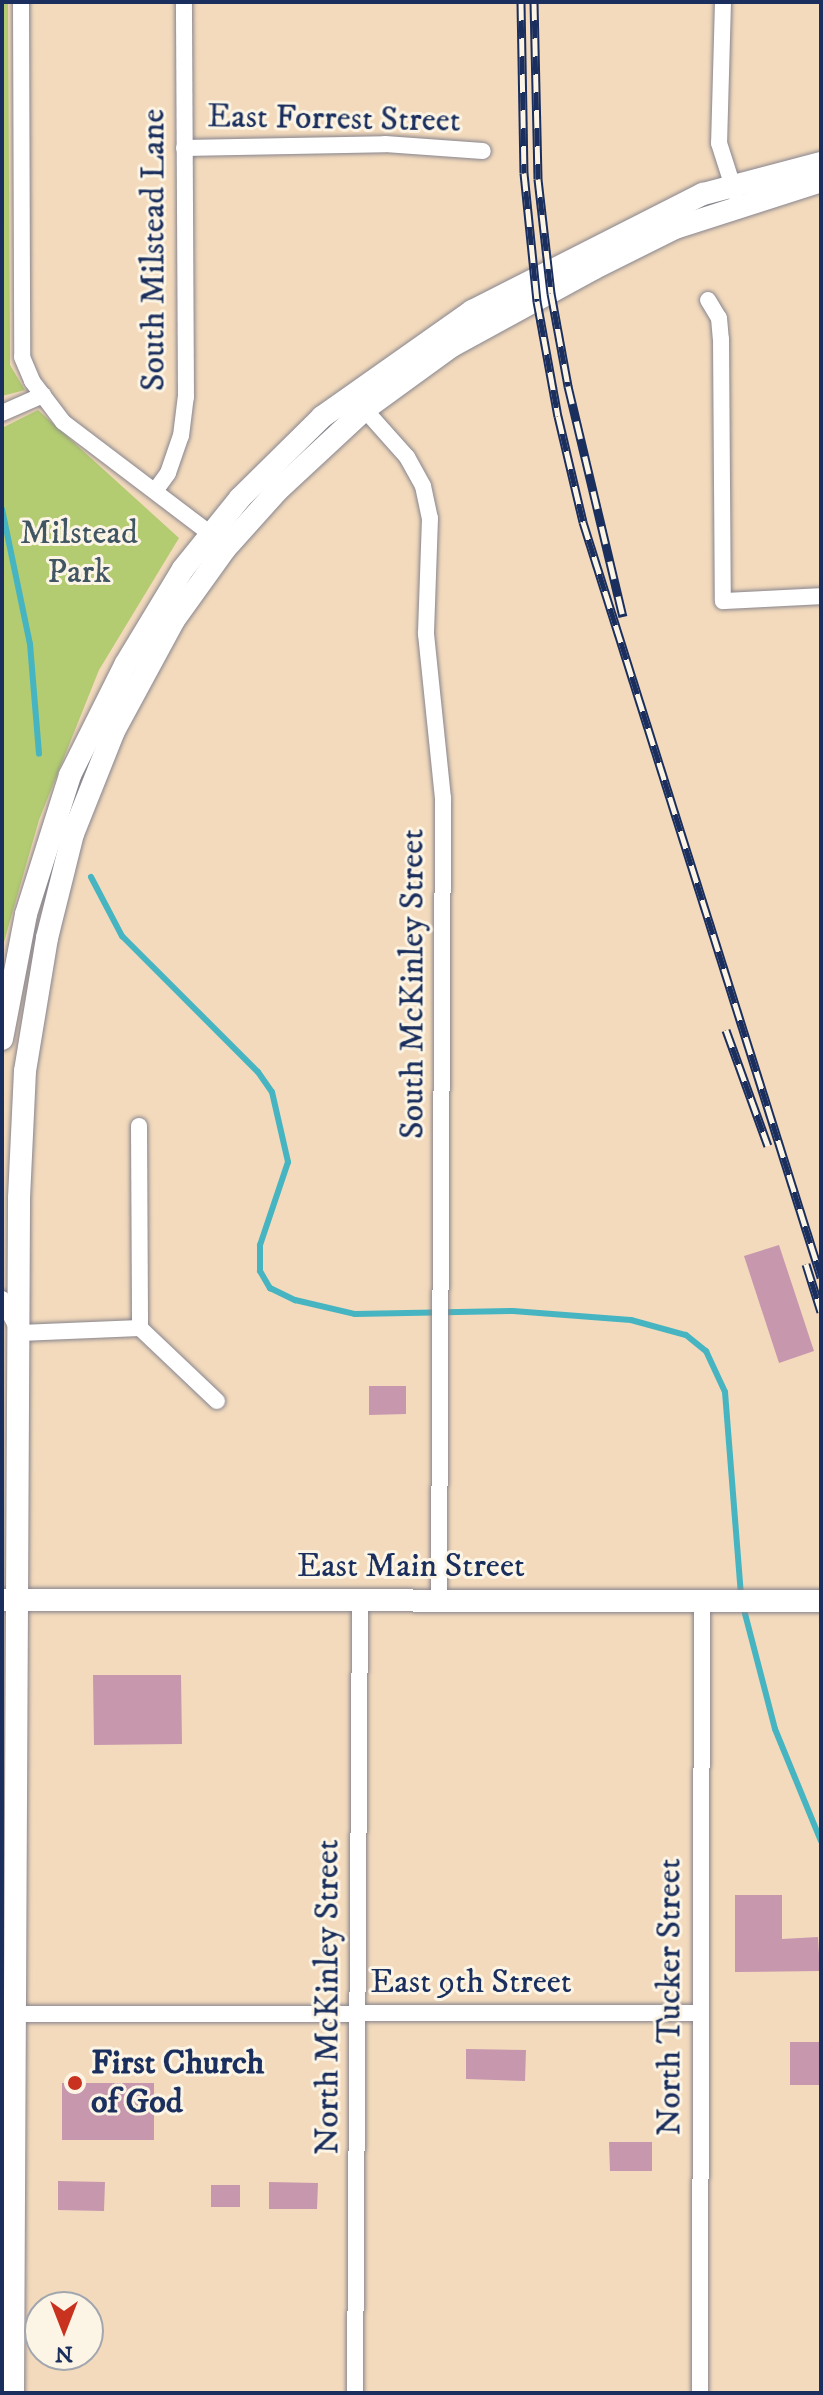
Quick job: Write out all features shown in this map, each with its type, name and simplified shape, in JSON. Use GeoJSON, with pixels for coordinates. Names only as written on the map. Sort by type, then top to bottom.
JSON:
{"type":"FeatureCollection","features":[{"type":"Feature","properties":{"kind":"main road"},"geometry":{"type":"LineString","coordinates":[[2,1039],[5,994],[26,914],[70,775],[125,665],[183,569],[278,490],[358,403],[452,346],[736,194],[821,163]]}},
{"type":"Feature","properties":{"kind":"main road"},"geometry":{"type":"LineString","coordinates":[[736,194],[821,181]]}},
{"type":"Feature","properties":{"kind":"main road"},"geometry":{"type":"LineString","coordinates":[[13,2393],[9,2137],[11,1600],[25,1071],[36,1003],[73,834],[114,731],[219,541]]}},
{"type":"Feature","properties":{"kind":"main road","name":"East Main Street"},"geometry":{"type":"LineString","coordinates":[[11,1600],[821,1601]]}},
{"type":"Feature","properties":{"kind":"street"},"geometry":{"type":"LineString","coordinates":[[21,2],[22,357],[43,395],[63,422],[219,541]]}},
{"type":"Feature","properties":{"kind":"street","name":"South Milstead Lane"},"geometry":{"type":"LineString","coordinates":[[155,491],[177,448],[186,397],[184,2]]}},
{"type":"Feature","properties":{"kind":"street"},"geometry":{"type":"LineString","coordinates":[[723,2],[719,143],[736,194]]}},
{"type":"Feature","properties":{"kind":"street","name":"East Forrest Street"},"geometry":{"type":"LineString","coordinates":[[184,148],[385,144],[483,151]]}},
{"type":"Feature","properties":{"kind":"street"},"geometry":{"type":"LineString","coordinates":[[708,300],[719,318],[721,339],[723,601],[821,596]]}},
{"type":"Feature","properties":{"kind":"street"},"geometry":{"type":"LineString","coordinates":[[3,413],[43,395]]}},
{"type":"Feature","properties":{"kind":"street","name":"South McKinley Street"},"geometry":{"type":"LineString","coordinates":[[358,403],[407,457],[423,486],[430,518],[426,634],[443,798],[439,1600]]}},
{"type":"Feature","properties":{"kind":"street"},"geometry":{"type":"LineString","coordinates":[[5,994],[36,1003]]}},
{"type":"Feature","properties":{"kind":"street"},"geometry":{"type":"LineString","coordinates":[[139,1126],[140,1328]]}},
{"type":"Feature","properties":{"kind":"street"},"geometry":{"type":"LineString","coordinates":[[2,1299],[20,1333],[140,1328],[217,1401]]}},
{"type":"Feature","properties":{"kind":"street","name":"North McKinley Street"},"geometry":{"type":"LineString","coordinates":[[355,2393],[360,1601]]}},
{"type":"Feature","properties":{"kind":"street","name":"North Tucker Street"},"geometry":{"type":"LineString","coordinates":[[700,2393],[700,2013],[707,1602]]}},
{"type":"Feature","properties":{"kind":"street","name":"East 9th Street"},"geometry":{"type":"LineString","coordinates":[[9,2014],[700,2013]]}},
{"type":"Feature","properties":{"kind":"green space"},"geometry":{"type":"Polygon","coordinates":[[[2,2],[8,2],[10,365],[25,390],[2,396],[2,2]]]}},
{"type":"Feature","properties":{"kind":"green space","name":"Milstead Park"},"geometry":{"type":"Polygon","coordinates":[[[38,410],[179,538],[99,670],[39,820],[2,949],[2,428],[38,410]]]}},
{"type":"Feature","properties":{"kind":"building"},"geometry":{"type":"Polygon","coordinates":[[[779,1245],[814,1351],[779,1363],[744,1256],[779,1245]]]}},
{"type":"Feature","properties":{"kind":"building"},"geometry":{"type":"Polygon","coordinates":[[[369,1386],[406,1386],[406,1414],[369,1415],[369,1386]]]}},
{"type":"Feature","properties":{"kind":"building"},"geometry":{"type":"Polygon","coordinates":[[[93,1675],[181,1675],[182,1744],[94,1745],[93,1675]]]}},
{"type":"Feature","properties":{"kind":"building"},"geometry":{"type":"Polygon","coordinates":[[[735,1895],[782,1895],[782,1939],[818,1937],[820,1971],[735,1972],[735,1895]]]}},
{"type":"Feature","properties":{"kind":"building"},"geometry":{"type":"Polygon","coordinates":[[[790,2042],[821,2042],[821,2085],[790,2085],[790,2042]]]}},
{"type":"Feature","properties":{"kind":"building"},"geometry":{"type":"Polygon","coordinates":[[[466,2049],[526,2050],[525,2081],[466,2079],[466,2049]]]}},
{"type":"Feature","properties":{"kind":"building"},"geometry":{"type":"Polygon","coordinates":[[[62,2083],[154,2083],[154,2140],[62,2140],[62,2083]]]}},
{"type":"Feature","properties":{"kind":"building"},"geometry":{"type":"Polygon","coordinates":[[[609,2142],[652,2142],[652,2171],[610,2171],[609,2142]]]}},
{"type":"Feature","properties":{"kind":"building"},"geometry":{"type":"Polygon","coordinates":[[[58,2181],[105,2182],[104,2211],[58,2210],[58,2181]]]}},
{"type":"Feature","properties":{"kind":"building"},"geometry":{"type":"Polygon","coordinates":[[[269,2182],[318,2183],[317,2209],[269,2209],[269,2182]]]}},
{"type":"Feature","properties":{"kind":"building"},"geometry":{"type":"Polygon","coordinates":[[[211,2185],[240,2185],[240,2207],[211,2207],[211,2185]]]}},
{"type":"Feature","properties":{"kind":"waterway"},"geometry":{"type":"LineString","coordinates":[[2,509],[30,644],[39,754]]}},
{"type":"Feature","properties":{"kind":"waterway"},"geometry":{"type":"LineString","coordinates":[[91,877],[122,936],[258,1072],[272,1092],[288,1162],[260,1245],[260,1271],[270,1288],[295,1300],[355,1314],[513,1311],[631,1320],[686,1335],[706,1351],[725,1392],[741,1595]]}},
{"type":"Feature","properties":{"kind":"waterway"},"geometry":{"type":"LineString","coordinates":[[743,1606],[775,1729],[821,1841]]}},
{"type":"Feature","properties":{"kind":"railway"},"geometry":{"type":"LineString","coordinates":[[521,2],[524,173],[537,301],[558,416],[583,522],[821,1277]]}},
{"type":"Feature","properties":{"kind":"railway"},"geometry":{"type":"LineString","coordinates":[[534,2],[538,179],[551,293],[568,386],[623,617]]}},
{"type":"Feature","properties":{"kind":"railway"},"geometry":{"type":"LineString","coordinates":[[726,1030],[768,1146]]}},
{"type":"Feature","properties":{"kind":"railway"},"geometry":{"type":"LineString","coordinates":[[806,1264],[821,1312]]}},
{"type":"Feature","properties":{"kind":"place","name":"First Church of God"},"geometry":{"type":"Point","coordinates":[75,2083]}}]}
